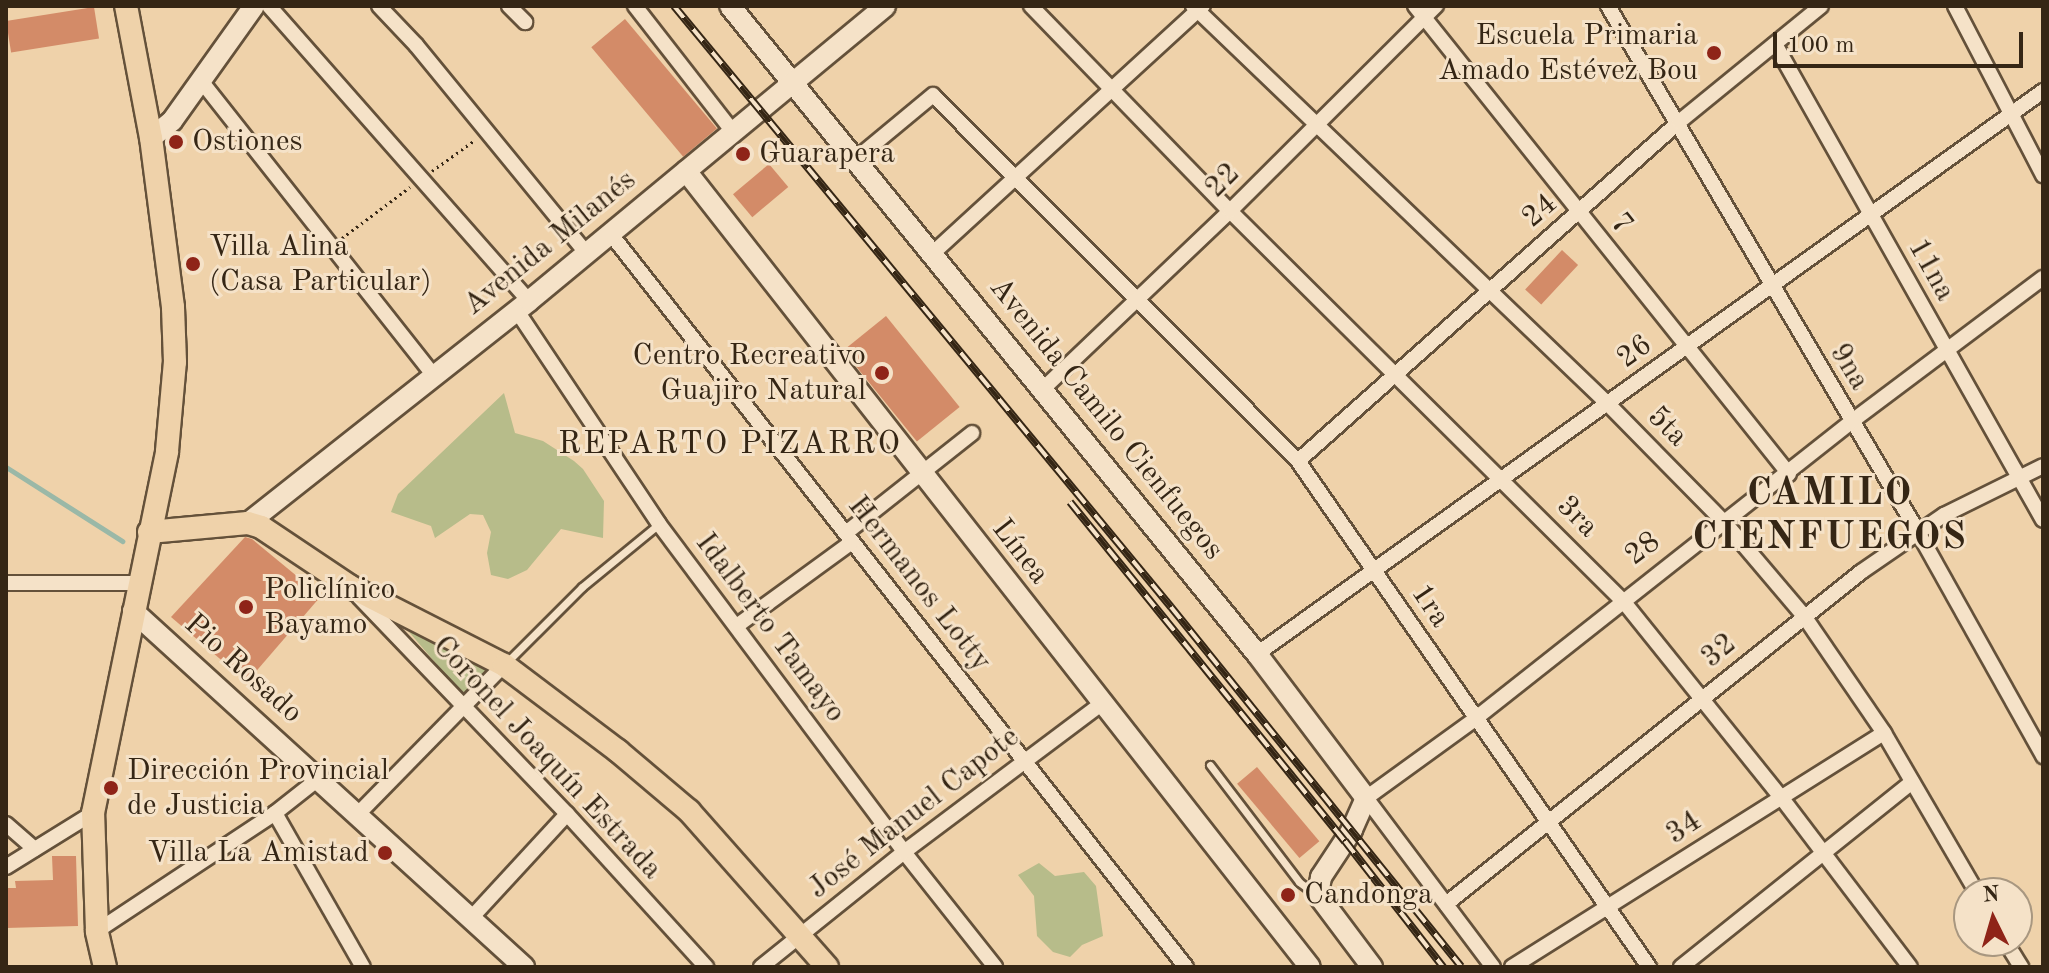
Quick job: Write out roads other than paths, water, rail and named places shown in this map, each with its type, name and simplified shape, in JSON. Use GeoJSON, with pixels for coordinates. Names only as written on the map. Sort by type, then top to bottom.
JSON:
{"type":"FeatureCollection","features":[{"type":"Feature","properties":{"kind":"main road"},"geometry":{"type":"LineString","coordinates":[[105,967],[97,931],[93,813],[167,451],[175,362],[173,307],[151,138],[126,6]]}},
{"type":"Feature","properties":{"kind":"main road"},"geometry":{"type":"LineString","coordinates":[[149,532],[248,523],[261,527],[349,586],[504,665],[618,751],[689,811],[827,967]]}},
{"type":"Feature","properties":{"kind":"street"},"geometry":{"type":"LineString","coordinates":[[151,138],[172,121],[254,6]]}},
{"type":"Feature","properties":{"kind":"street","name":"Idalberto Tamayo"},"geometry":{"type":"LineString","coordinates":[[269,6],[523,306],[659,524],[738,625],[904,852],[995,967]]}},
{"type":"Feature","properties":{"kind":"street"},"geometry":{"type":"LineString","coordinates":[[379,6],[416,45],[586,253]]}},
{"type":"Feature","properties":{"kind":"street"},"geometry":{"type":"LineString","coordinates":[[509,6],[525,22]]}},
{"type":"Feature","properties":{"kind":"street"},"geometry":{"type":"LineString","coordinates":[[635,6],[734,133]]}},
{"type":"Feature","properties":{"kind":"street","name":"Avenida Camilo Cienfuegos"},"geometry":{"type":"LineString","coordinates":[[730,6],[1257,654],[1366,798]]}},
{"type":"Feature","properties":{"kind":"street","name":"Avenida Milanés"},"geometry":{"type":"LineString","coordinates":[[248,523],[523,306],[885,6]]}},
{"type":"Feature","properties":{"kind":"street","name":"3ra"},"geometry":{"type":"LineString","coordinates":[[1031,6],[1230,211],[1624,602],[1703,697],[1910,967]]}},
{"type":"Feature","properties":{"kind":"street","name":"22"},"geometry":{"type":"LineString","coordinates":[[1043,389],[1230,211],[1420,11],[1436,6]]}},
{"type":"Feature","properties":{"kind":"street","name":"9na"},"geometry":{"type":"LineString","coordinates":[[1608,6],[1679,122],[1770,287],[1918,532],[2043,756]]}},
{"type":"Feature","properties":{"kind":"street","name":"24"},"geometry":{"type":"LineString","coordinates":[[1298,461],[1679,122],[1821,6]]}},
{"type":"Feature","properties":{"kind":"street"},"geometry":{"type":"LineString","coordinates":[[1955,6],[2043,175]]}},
{"type":"Feature","properties":{"kind":"street"},"geometry":{"type":"LineString","coordinates":[[933,253],[1198,8]]}},
{"type":"Feature","properties":{"kind":"street","name":"5ta"},"geometry":{"type":"LineString","coordinates":[[1198,8],[1315,125],[1608,404],[1726,524],[1804,616],[1884,733],[1968,877]]}},
{"type":"Feature","properties":{"kind":"street","name":"7"},"geometry":{"type":"LineString","coordinates":[[1420,11],[1789,474]]}},
{"type":"Feature","properties":{"kind":"street","name":"11na"},"geometry":{"type":"LineString","coordinates":[[1775,44],[2043,520]]}},
{"type":"Feature","properties":{"kind":"street"},"geometry":{"type":"LineString","coordinates":[[202,82],[433,375]]}},
{"type":"Feature","properties":{"kind":"street","name":"26"},"geometry":{"type":"LineString","coordinates":[[1257,654],[2043,91]]}},
{"type":"Feature","properties":{"kind":"street","name":"1ra"},"geometry":{"type":"LineString","coordinates":[[856,159],[933,95],[1298,461],[1545,823],[1649,967]]}},
{"type":"Feature","properties":{"kind":"street","name":"Línea"},"geometry":{"type":"LineString","coordinates":[[686,171],[1310,967]]}},
{"type":"Feature","properties":{"kind":"street","name":"Hermanos Lotty"},"geometry":{"type":"LineString","coordinates":[[610,233],[1186,967]]}},
{"type":"Feature","properties":{"kind":"street","name":"28"},"geometry":{"type":"LineString","coordinates":[[1318,895],[1321,877],[1352,830],[1366,798],[1475,719],[1726,524],[1851,422],[2043,278]]}},
{"type":"Feature","properties":{"kind":"street"},"geometry":{"type":"LineString","coordinates":[[738,625],[849,538],[919,472],[972,433]]}},
{"type":"Feature","properties":{"kind":"street","name":"32"},"geometry":{"type":"LineString","coordinates":[[1446,904],[1804,616],[1918,532],[1944,515],[2043,466]]}},
{"type":"Feature","properties":{"kind":"street"},"geometry":{"type":"LineString","coordinates":[[6,583],[139,583]]}},
{"type":"Feature","properties":{"kind":"street","name":"Coronel Joaquín Estrada"},"geometry":{"type":"LineString","coordinates":[[349,586],[567,814],[706,967]]}},
{"type":"Feature","properties":{"kind":"street","name":"Pio Rosado"},"geometry":{"type":"LineString","coordinates":[[133,611],[359,813],[524,967]]}},
{"type":"Feature","properties":{"kind":"street"},"geometry":{"type":"LineString","coordinates":[[359,813],[504,665]]}},
{"type":"Feature","properties":{"kind":"street","name":"José Manuel Capote"},"geometry":{"type":"LineString","coordinates":[[761,967],[904,852],[1101,704]]}},
{"type":"Feature","properties":{"kind":"street","name":"34"},"geometry":{"type":"LineString","coordinates":[[1512,967],[1884,733]]}},
{"type":"Feature","properties":{"kind":"street"},"geometry":{"type":"LineString","coordinates":[[97,931],[275,813],[318,779]]}},
{"type":"Feature","properties":{"kind":"street"},"geometry":{"type":"LineString","coordinates":[[1681,967],[1912,782]]}},
{"type":"Feature","properties":{"kind":"street"},"geometry":{"type":"LineString","coordinates":[[1366,798],[1493,967]]}},
{"type":"Feature","properties":{"kind":"street"},"geometry":{"type":"LineString","coordinates":[[6,867],[93,813]]}},
{"type":"Feature","properties":{"kind":"street"},"geometry":{"type":"LineString","coordinates":[[275,813],[363,967]]}},
{"type":"Feature","properties":{"kind":"street"},"geometry":{"type":"LineString","coordinates":[[472,917],[567,814]]}},
{"type":"Feature","properties":{"kind":"street"},"geometry":{"type":"LineString","coordinates":[[6,824],[35,849]]}},
{"type":"Feature","properties":{"kind":"street"},"geometry":{"type":"LineString","coordinates":[[1318,895],[1372,967]]}},
{"type":"Feature","properties":{"kind":"lane"},"geometry":{"type":"LineString","coordinates":[[504,665],[582,587],[659,524]]}},
{"type":"Feature","properties":{"kind":"lane"},"geometry":{"type":"LineString","coordinates":[[1210,765],[1299,882],[1318,895]]}},
{"type":"Feature","properties":{"kind":"waterway"},"geometry":{"type":"LineString","coordinates":[[6,467],[122,541]]}},
{"type":"Feature","properties":{"kind":"railway"},"geometry":{"type":"LineString","coordinates":[[674,6],[1171,607],[1461,967]]}},
{"type":"Feature","properties":{"kind":"railway"},"geometry":{"type":"LineString","coordinates":[[1070,502],[1443,967]]}},
{"type":"Feature","properties":{"kind":"place","name":"Escuela Primaria Amado Estévez Bou"},"geometry":{"type":"Point","coordinates":[1714,53]}},
{"type":"Feature","properties":{"kind":"place","name":"Ostiones"},"geometry":{"type":"Point","coordinates":[176,142]}},
{"type":"Feature","properties":{"kind":"place","name":"Guarapera"},"geometry":{"type":"Point","coordinates":[743,154]}},
{"type":"Feature","properties":{"kind":"place","name":"Villa Alina (Casa Particular)"},"geometry":{"type":"Point","coordinates":[193,264]}},
{"type":"Feature","properties":{"kind":"place","name":"Centro Recreativo Guajiro Natural"},"geometry":{"type":"Point","coordinates":[882,373]}},
{"type":"Feature","properties":{"kind":"place","name":"Policlínico Bayamo"},"geometry":{"type":"Point","coordinates":[246,607]}},
{"type":"Feature","properties":{"kind":"place","name":"Dirección Provincial de Justicia"},"geometry":{"type":"Point","coordinates":[111,788]}},
{"type":"Feature","properties":{"kind":"place","name":"Villa La Amistad"},"geometry":{"type":"Point","coordinates":[385,853]}},
{"type":"Feature","properties":{"kind":"place","name":"Candonga"},"geometry":{"type":"Point","coordinates":[1288,895]}},
{"type":"Feature","properties":{"kind":"district","name":"REPARTO PIZARRO"},"geometry":{"type":"Point","coordinates":[730,445]}},
{"type":"Feature","properties":{"kind":"district","name":"CAMILO CIENFUEGOS"},"geometry":{"type":"Point","coordinates":[1830,517]}}]}
